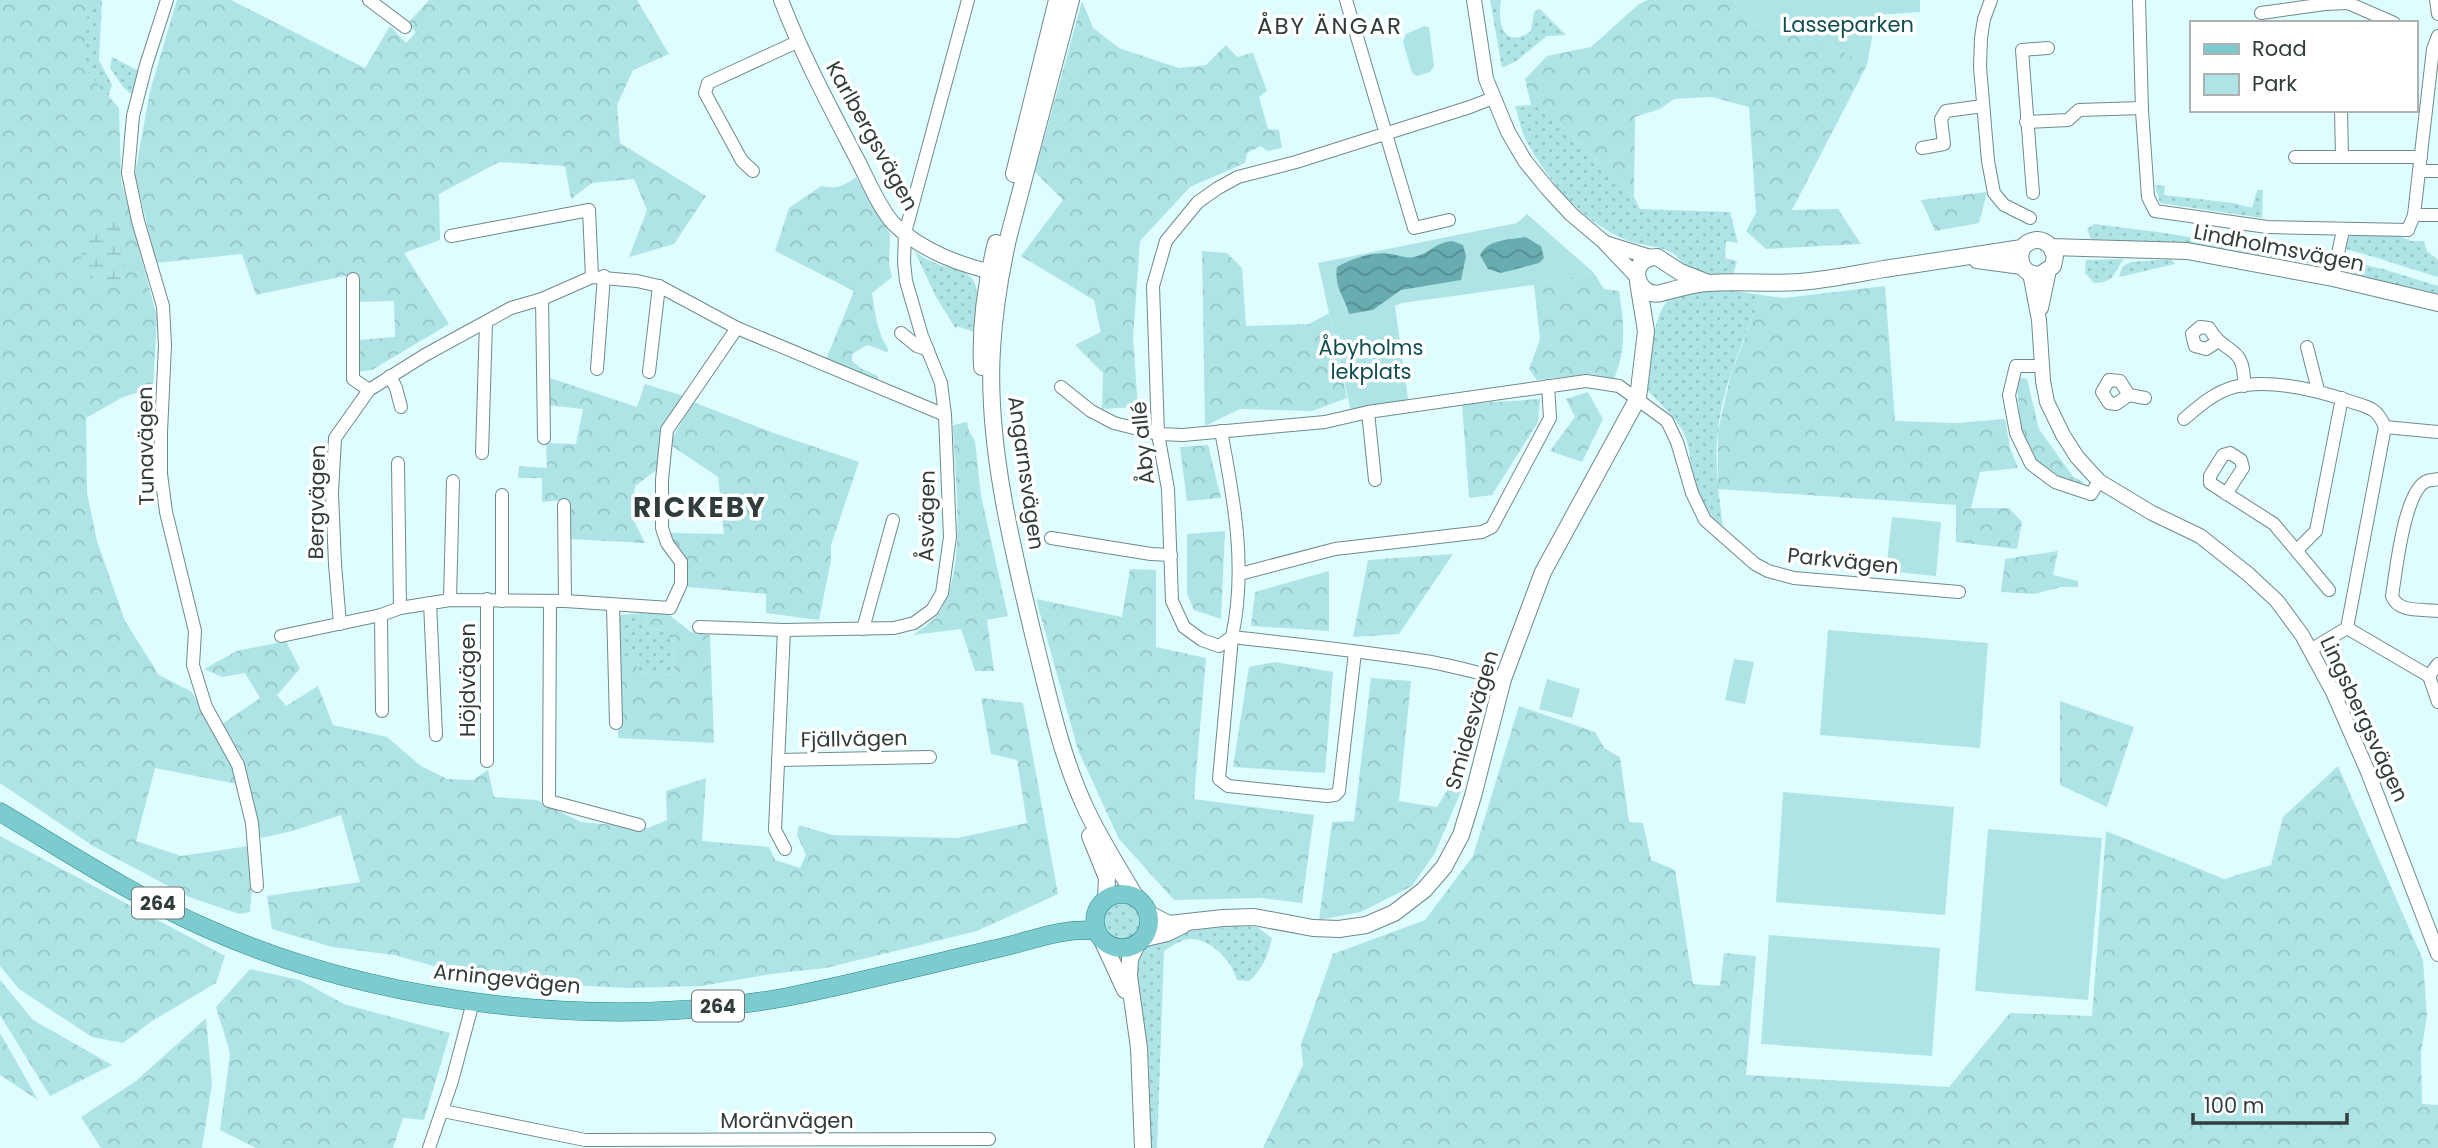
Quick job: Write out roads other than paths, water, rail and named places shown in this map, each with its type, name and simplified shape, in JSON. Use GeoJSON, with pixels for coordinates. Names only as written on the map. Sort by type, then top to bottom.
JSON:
{"type":"FeatureCollection","features":[{"type":"Feature","properties":{"kind":"main road","name":"Angarnsvägen"},"geometry":{"type":"LineString","coordinates":[[1057,0],[981,342],[984,415],[993,488],[1042,699],[1064,770],[1107,878],[1103,901]]}},
{"type":"Feature","properties":{"kind":"main road","name":"Angarnsvägen"},"geometry":{"type":"LineString","coordinates":[[1071,0],[1007,239],[995,273],[993,419],[1001,478],[1022,585],[1058,734],[1085,807],[1135,896]]}},
{"type":"Feature","properties":{"kind":"main road","name":"Lindholmsvägen"},"geometry":{"type":"LineString","coordinates":[[1665,291],[1708,283],[1801,282],[2022,248],[2029,242],[2039,240],[2052,259]]}},
{"type":"Feature","properties":{"kind":"main road"},"geometry":{"type":"LineString","coordinates":[[2022,248],[2020,257],[2026,270]]}},
{"type":"Feature","properties":{"kind":"main road","name":"Lindholmsvägen"},"geometry":{"type":"LineString","coordinates":[[1957,258],[2040,275],[2052,259],[2111,250],[2187,250],[2333,278],[2438,303]]}},
{"type":"Feature","properties":{"kind":"main road"},"geometry":{"type":"LineString","coordinates":[[1657,257],[1670,264],[1673,276],[1646,331],[1637,268],[1642,261],[1657,257]]}},
{"type":"Feature","properties":{"kind":"main road","name":"Lindholmsvägen"},"geometry":{"type":"LineString","coordinates":[[1670,264],[1680,272],[1708,283]]}},
{"type":"Feature","properties":{"kind":"main road"},"geometry":{"type":"LineString","coordinates":[[1638,280],[1647,291],[1665,291]]}},
{"type":"Feature","properties":{"kind":"main road","name":"Smidesvägen"},"geometry":{"type":"LineString","coordinates":[[1149,914],[1169,923],[1254,917],[1313,928],[1339,929],[1366,925],[1394,913],[1424,890],[1444,867],[1461,835],[1503,680],[1543,572],[1638,398],[1646,331]]}},
{"type":"Feature","properties":{"kind":"main road","name":"Arningevägen"},"geometry":{"type":"LineString","coordinates":[[0,812],[83,862],[205,928],[243,943],[374,984],[473,1002],[636,1012],[754,1003],[842,986],[998,949],[1041,936],[1081,929],[1099,935]]}},
{"type":"Feature","properties":{"kind":"main road"},"geometry":{"type":"LineString","coordinates":[[1134,1015],[1094,919],[1103,901],[1121,893],[1135,896],[1143,902],[1149,914],[1148,931],[1130,959],[1129,976],[1139,1048],[1143,1148]]}},
{"type":"Feature","properties":{"kind":"main road","name":"Arningevägen"},"geometry":{"type":"LineString","coordinates":[[1041,936],[1080,917],[1103,901]]}},
{"type":"Feature","properties":{"kind":"main road","name":"Smidesvägen"},"geometry":{"type":"LineString","coordinates":[[1140,942],[1188,922]]}},
{"type":"Feature","properties":{"kind":"main road"},"geometry":{"type":"LineString","coordinates":[[1099,935],[1112,946],[1120,948],[1140,942]]}},
{"type":"Feature","properties":{"kind":"street","name":"Tunavägen"},"geometry":{"type":"LineString","coordinates":[[167,0],[133,116],[128,173],[138,221],[163,306],[165,345],[161,474],[166,512],[195,631],[193,665],[206,707],[238,765],[252,822],[257,886]]}},
{"type":"Feature","properties":{"kind":"street","name":"Karlbergsvägen"},"geometry":{"type":"LineString","coordinates":[[781,0],[797,42],[892,223],[930,251],[995,273]]}},
{"type":"Feature","properties":{"kind":"street","name":"Åsvägen"},"geometry":{"type":"LineString","coordinates":[[699,627],[784,630],[894,628],[914,623],[932,610],[942,593],[950,537],[945,415],[941,383],[906,281],[905,233],[968,0]]}},
{"type":"Feature","properties":{"kind":"street"},"geometry":{"type":"LineString","coordinates":[[1346,0],[1414,228],[1449,220]]}},
{"type":"Feature","properties":{"kind":"street"},"geometry":{"type":"LineString","coordinates":[[1474,0],[1484,67],[1507,132],[1525,161],[1571,214],[1604,242],[1638,280]]}},
{"type":"Feature","properties":{"kind":"street"},"geometry":{"type":"LineString","coordinates":[[1991,0],[1984,19],[1980,67],[1986,142],[1994,193],[2004,205],[2029,218]]}},
{"type":"Feature","properties":{"kind":"street"},"geometry":{"type":"LineString","coordinates":[[2139,0],[2148,197],[2155,211],[2267,227],[2408,230],[2414,215],[2421,156],[2431,122],[2433,50],[2438,36]]}},
{"type":"Feature","properties":{"kind":"street"},"geometry":{"type":"LineString","coordinates":[[2436,0],[2438,14]]}},
{"type":"Feature","properties":{"kind":"street"},"geometry":{"type":"LineString","coordinates":[[372,1],[405,27]]}},
{"type":"Feature","properties":{"kind":"street"},"geometry":{"type":"LineString","coordinates":[[2260,13],[2348,3],[2389,21]]}},
{"type":"Feature","properties":{"kind":"street"},"geometry":{"type":"LineString","coordinates":[[753,171],[742,161],[705,93],[708,83],[797,42]]}},
{"type":"Feature","properties":{"kind":"street"},"geometry":{"type":"LineString","coordinates":[[2032,193],[2022,50],[2048,48]]}},
{"type":"Feature","properties":{"kind":"street","name":"Åby allé"},"geometry":{"type":"LineString","coordinates":[[1232,637],[1219,646],[1202,640],[1184,627],[1172,601],[1168,489],[1158,434],[1153,286],[1166,241],[1198,202],[1238,177],[1296,162],[1493,98]]}},
{"type":"Feature","properties":{"kind":"street"},"geometry":{"type":"LineString","coordinates":[[1922,148],[1944,144],[1941,119],[1946,111],[1983,106]]}},
{"type":"Feature","properties":{"kind":"street"},"geometry":{"type":"LineString","coordinates":[[2026,122],[2068,120],[2079,110],[2142,108]]}},
{"type":"Feature","properties":{"kind":"street"},"geometry":{"type":"LineString","coordinates":[[2342,112],[2342,157]]}},
{"type":"Feature","properties":{"kind":"street"},"geometry":{"type":"LineString","coordinates":[[2295,157],[2421,156]]}},
{"type":"Feature","properties":{"kind":"street"},"geometry":{"type":"LineString","coordinates":[[2419,171],[2438,171]]}},
{"type":"Feature","properties":{"kind":"street"},"geometry":{"type":"LineString","coordinates":[[451,236],[589,210],[598,277],[597,369]]}},
{"type":"Feature","properties":{"kind":"street"},"geometry":{"type":"LineString","coordinates":[[2414,215],[2438,215]]}},
{"type":"Feature","properties":{"kind":"street"},"geometry":{"type":"LineString","coordinates":[[2333,278],[2343,230]]}},
{"type":"Feature","properties":{"kind":"street"},"geometry":{"type":"LineString","coordinates":[[1604,242],[1650,257]]}},
{"type":"Feature","properties":{"kind":"street","name":"Lingsbergsvägen"},"geometry":{"type":"LineString","coordinates":[[2052,259],[2039,320],[2040,366],[2048,402],[2063,435],[2077,457],[2099,481],[2152,513],[2200,536],[2248,574],[2277,601],[2312,649],[2368,772],[2438,954]]}},
{"type":"Feature","properties":{"kind":"street","name":"Lingsbergsvägen"},"geometry":{"type":"LineString","coordinates":[[2026,270],[2039,320]]}},
{"type":"Feature","properties":{"kind":"street"},"geometry":{"type":"LineString","coordinates":[[598,277],[659,286],[737,328],[945,415]]}},
{"type":"Feature","properties":{"kind":"street","name":"Bergvägen"},"geometry":{"type":"LineString","coordinates":[[340,624],[332,493],[335,438],[369,390],[425,355],[511,308],[598,277]]}},
{"type":"Feature","properties":{"kind":"street"},"geometry":{"type":"LineString","coordinates":[[353,279],[353,379],[369,390]]}},
{"type":"Feature","properties":{"kind":"street"},"geometry":{"type":"LineString","coordinates":[[649,372],[659,286]]}},
{"type":"Feature","properties":{"kind":"street"},"geometry":{"type":"LineString","coordinates":[[542,299],[544,438]]}},
{"type":"Feature","properties":{"kind":"street"},"geometry":{"type":"LineString","coordinates":[[482,453],[486,322]]}},
{"type":"Feature","properties":{"kind":"street","name":"Höjdvägen"},"geometry":{"type":"LineString","coordinates":[[281,636],[381,615],[400,608],[450,600],[565,601],[670,608],[681,584],[681,562],[667,543],[662,527],[662,480],[667,430],[737,328]]}},
{"type":"Feature","properties":{"kind":"street"},"geometry":{"type":"LineString","coordinates":[[901,333],[917,346],[928,350]]}},
{"type":"Feature","properties":{"kind":"street"},"geometry":{"type":"LineString","coordinates":[[2217,342],[2235,350],[2244,366],[2244,386]]}},
{"type":"Feature","properties":{"kind":"street"},"geometry":{"type":"LineString","coordinates":[[2307,347],[2318,390]]}},
{"type":"Feature","properties":{"kind":"street"},"geometry":{"type":"LineString","coordinates":[[2040,366],[2016,366],[2009,395],[2016,433],[2031,464],[2055,482],[2091,494],[2099,481]]}},
{"type":"Feature","properties":{"kind":"street"},"geometry":{"type":"LineString","coordinates":[[390,376],[401,407]]}},
{"type":"Feature","properties":{"kind":"street","name":"Parkvägen"},"geometry":{"type":"LineString","coordinates":[[1061,387],[1091,411],[1114,424],[1158,434],[1184,435],[1325,422],[1368,412],[1586,381],[1619,386],[1667,421],[1677,442],[1700,519],[1705,520],[1755,564],[1768,571],[1794,578],[1959,592]]}},
{"type":"Feature","properties":{"kind":"street"},"geometry":{"type":"LineString","coordinates":[[1240,574],[1335,549],[1482,532],[1492,527],[1550,418],[1548,386]]}},
{"type":"Feature","properties":{"kind":"street"},"geometry":{"type":"LineString","coordinates":[[2184,419],[2203,402],[2231,388],[2244,386],[2286,386],[2318,390],[2374,410],[2381,418],[2385,427],[2347,628],[2312,649]]}},
{"type":"Feature","properties":{"kind":"street"},"geometry":{"type":"LineString","coordinates":[[2129,395],[2145,398]]}},
{"type":"Feature","properties":{"kind":"street"},"geometry":{"type":"LineString","coordinates":[[2297,550],[2316,531],[2342,398]]}},
{"type":"Feature","properties":{"kind":"street"},"geometry":{"type":"LineString","coordinates":[[1368,412],[1375,480]]}},
{"type":"Feature","properties":{"kind":"street"},"geometry":{"type":"LineString","coordinates":[[2385,427],[2438,432]]}},
{"type":"Feature","properties":{"kind":"street"},"geometry":{"type":"LineString","coordinates":[[1221,431],[1236,523],[1240,574],[1219,779],[1228,786],[1335,795],[1339,791],[1354,652]]}},
{"type":"Feature","properties":{"kind":"street"},"geometry":{"type":"LineString","coordinates":[[398,463],[400,608]]}},
{"type":"Feature","properties":{"kind":"street"},"geometry":{"type":"LineString","coordinates":[[2438,480],[2423,483],[2409,505],[2392,596],[2395,603],[2401,607],[2438,611]]}},
{"type":"Feature","properties":{"kind":"street","name":"Höjdvägen"},"geometry":{"type":"LineString","coordinates":[[450,600],[453,481]]}},
{"type":"Feature","properties":{"kind":"street"},"geometry":{"type":"LineString","coordinates":[[2226,494],[2274,524],[2329,590]]}},
{"type":"Feature","properties":{"kind":"street","name":"Höjdvägen"},"geometry":{"type":"LineString","coordinates":[[502,495],[502,601]]}},
{"type":"Feature","properties":{"kind":"street"},"geometry":{"type":"LineString","coordinates":[[565,505],[565,601]]}},
{"type":"Feature","properties":{"kind":"street","name":"Åsvägen"},"geometry":{"type":"LineString","coordinates":[[863,629],[893,520]]}},
{"type":"Feature","properties":{"kind":"street"},"geometry":{"type":"LineString","coordinates":[[1051,538],[1171,555]]}},
{"type":"Feature","properties":{"kind":"street","name":"Höjdvägen"},"geometry":{"type":"LineString","coordinates":[[487,599],[487,761]]}},
{"type":"Feature","properties":{"kind":"street"},"geometry":{"type":"LineString","coordinates":[[550,602],[549,801],[639,825]]}},
{"type":"Feature","properties":{"kind":"street","name":"Höjdvägen"},"geometry":{"type":"LineString","coordinates":[[430,603],[436,735]]}},
{"type":"Feature","properties":{"kind":"street"},"geometry":{"type":"LineString","coordinates":[[613,606],[616,723]]}},
{"type":"Feature","properties":{"kind":"street"},"geometry":{"type":"LineString","coordinates":[[381,615],[382,711]]}},
{"type":"Feature","properties":{"kind":"street"},"geometry":{"type":"LineString","coordinates":[[2347,628],[2429,676],[2438,702]]}},
{"type":"Feature","properties":{"kind":"street"},"geometry":{"type":"LineString","coordinates":[[784,630],[775,830],[785,849]]}},
{"type":"Feature","properties":{"kind":"street"},"geometry":{"type":"LineString","coordinates":[[542,636],[542,736],[549,738]]}},
{"type":"Feature","properties":{"kind":"street"},"geometry":{"type":"LineString","coordinates":[[1232,637],[1427,661],[1503,680]]}},
{"type":"Feature","properties":{"kind":"street"},"geometry":{"type":"LineString","coordinates":[[2429,676],[2438,664]]}},
{"type":"Feature","properties":{"kind":"street","name":"Fjällvägen"},"geometry":{"type":"LineString","coordinates":[[778,760],[930,757]]}},
{"type":"Feature","properties":{"kind":"street"},"geometry":{"type":"LineString","coordinates":[[429,1148],[443,1111],[473,1002]]}},
{"type":"Feature","properties":{"kind":"street","name":"Moränvägen"},"geometry":{"type":"LineString","coordinates":[[443,1111],[586,1144],[989,1139]]}},
{"type":"Feature","properties":{"kind":"water"},"geometry":{"type":"Polygon","coordinates":[[[1525,237],[1541,246],[1544,258],[1539,263],[1501,273],[1488,269],[1480,255],[1488,246],[1525,237]]]}},
{"type":"Feature","properties":{"kind":"water"},"geometry":{"type":"Polygon","coordinates":[[[1452,241],[1463,245],[1466,256],[1461,280],[1401,290],[1373,310],[1349,314],[1338,286],[1337,267],[1355,259],[1384,253],[1413,257],[1452,241]]]}},
{"type":"Feature","properties":{"kind":"district","name":"ÅBY ÄNGAR"},"geometry":{"type":"Point","coordinates":[1330,26]}},
{"type":"Feature","properties":{"kind":"district","name":"RICKEBY"},"geometry":{"type":"Point","coordinates":[700,507]}},
{"type":"Feature","properties":{"kind":"park label","name":"Lasseparken"},"geometry":{"type":"Point","coordinates":[1848,25]}},
{"type":"Feature","properties":{"kind":"park label","name":"Åbyholms lekplats"},"geometry":{"type":"Point","coordinates":[1371,360]}}]}
